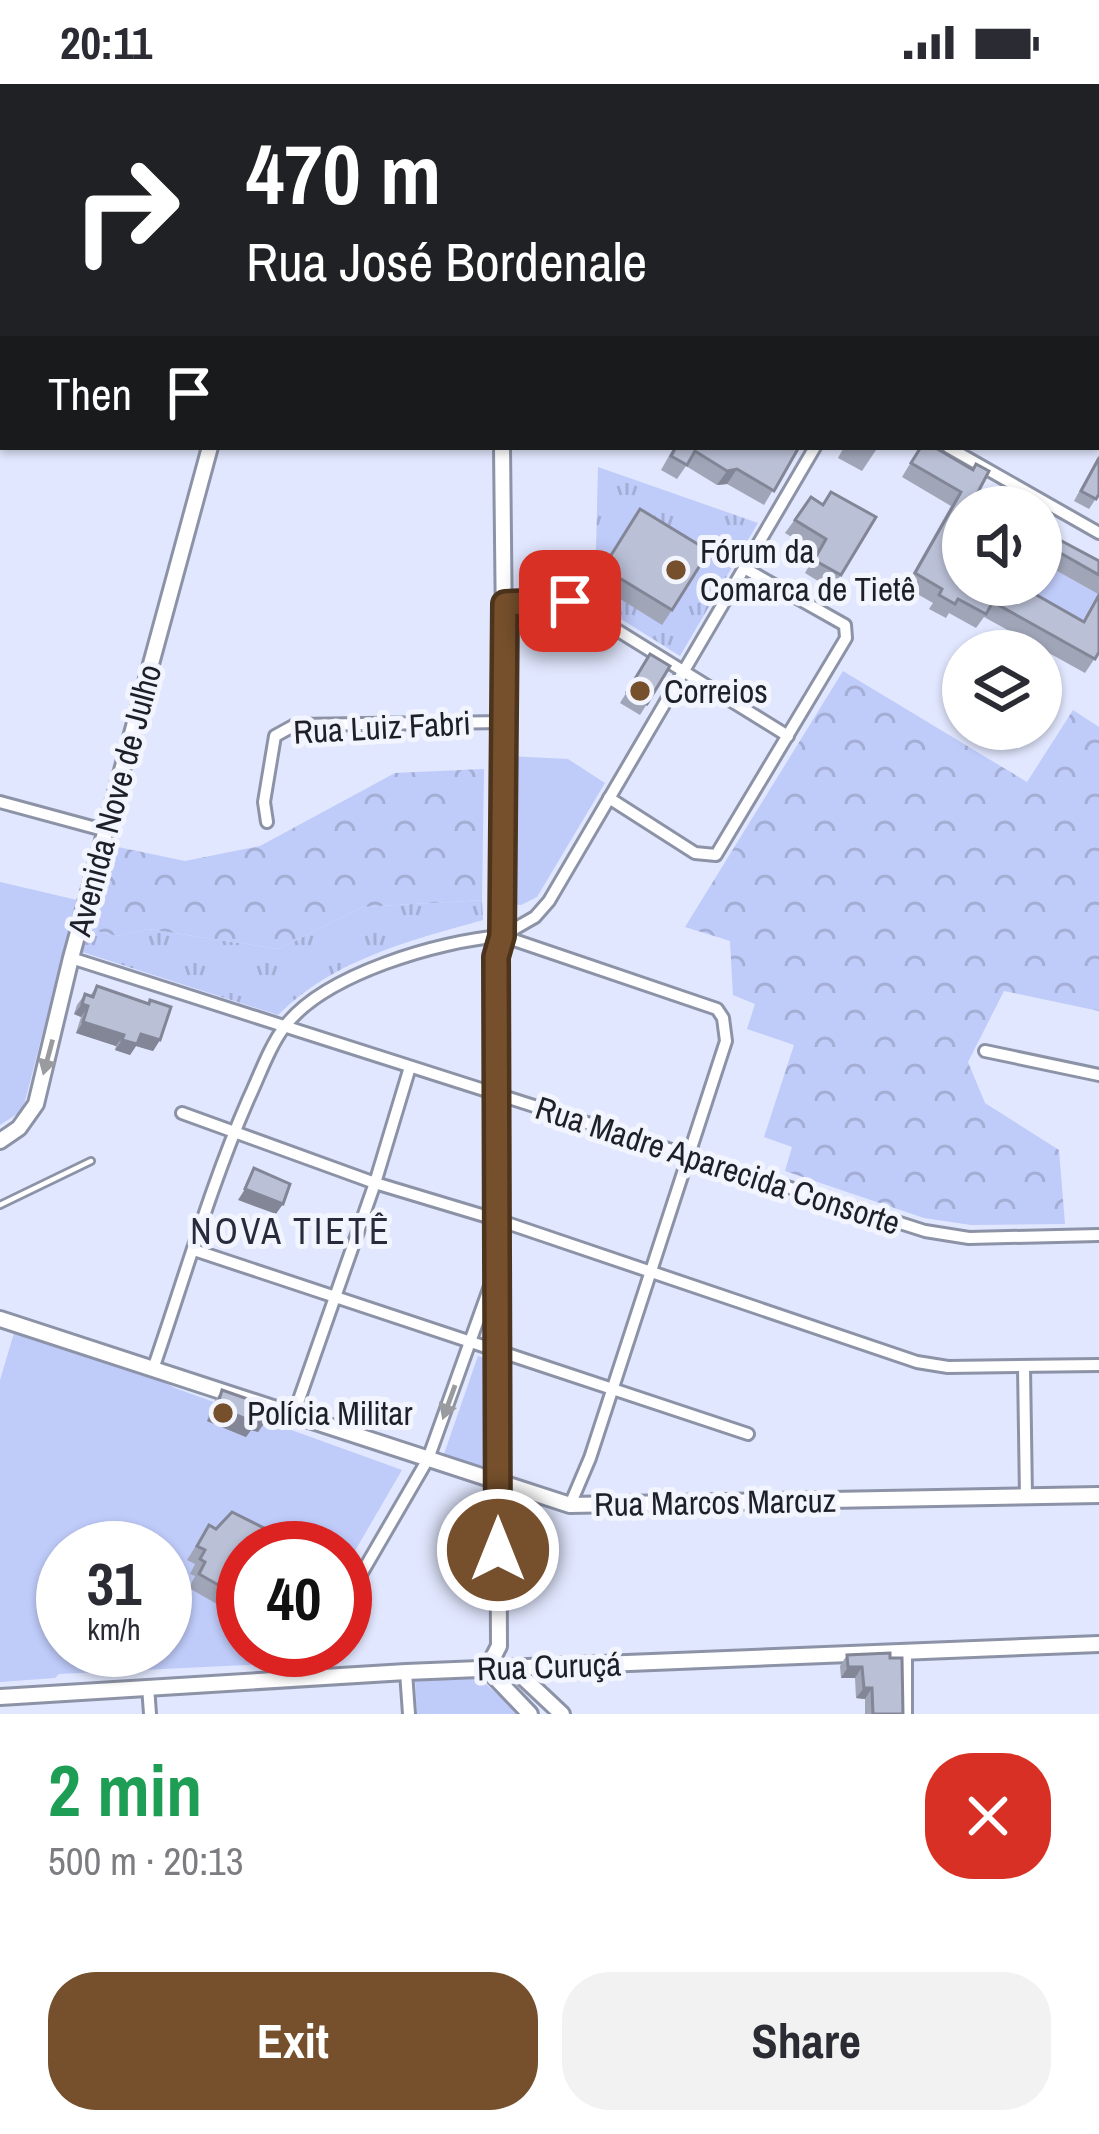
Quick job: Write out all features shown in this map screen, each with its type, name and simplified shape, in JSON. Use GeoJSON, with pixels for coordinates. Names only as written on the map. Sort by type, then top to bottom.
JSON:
{"type":"FeatureCollection","features":[{"type":"Feature","properties":{"kind":"street","name":"Avenida Nove de Julho"},"geometry":{"type":"LineString","coordinates":[[0,1141],[20,1128],[36,1104],[209,450]]}},
{"type":"Feature","properties":{"kind":"street"},"geometry":{"type":"LineString","coordinates":[[502,450],[505,722],[495,1094],[499,1646],[487,1669],[530,1714]]}},
{"type":"Feature","properties":{"kind":"street"},"geometry":{"type":"LineString","coordinates":[[502,936],[535,917],[549,901],[813,450]]}},
{"type":"Feature","properties":{"kind":"street"},"geometry":{"type":"LineString","coordinates":[[954,450],[1097,527]]}},
{"type":"Feature","properties":{"kind":"street"},"geometry":{"type":"LineString","coordinates":[[609,798],[695,853],[716,855],[846,638],[845,626],[744,568]]}},
{"type":"Feature","properties":{"kind":"street"},"geometry":{"type":"LineString","coordinates":[[505,604],[570,601],[788,736]]}},
{"type":"Feature","properties":{"kind":"street","name":"Rua Luiz Fabri"},"geometry":{"type":"LineString","coordinates":[[266,822],[264,802],[275,736],[281,730],[295,725],[505,722]]}},
{"type":"Feature","properties":{"kind":"street"},"geometry":{"type":"LineString","coordinates":[[0,802],[107,831]]}},
{"type":"Feature","properties":{"kind":"street"},"geometry":{"type":"LineString","coordinates":[[153,1369],[235,1131],[285,1027],[331,990],[360,974],[476,938],[502,936],[717,1009],[726,1041],[614,1389],[571,1505]]}},
{"type":"Feature","properties":{"kind":"street","name":"Rua Madre Aparecida Consorte"},"geometry":{"type":"LineString","coordinates":[[71,958],[925,1232],[969,1238],[1099,1235]]}},
{"type":"Feature","properties":{"kind":"street"},"geometry":{"type":"LineString","coordinates":[[985,1051],[1099,1075]]}},
{"type":"Feature","properties":{"kind":"street"},"geometry":{"type":"LineString","coordinates":[[294,1414],[410,1067]]}},
{"type":"Feature","properties":{"kind":"street"},"geometry":{"type":"LineString","coordinates":[[182,1113],[375,1183],[917,1361],[948,1367],[1099,1365]]}},
{"type":"Feature","properties":{"kind":"street"},"geometry":{"type":"LineString","coordinates":[[194,1250],[748,1434]]}},
{"type":"Feature","properties":{"kind":"street"},"geometry":{"type":"LineString","coordinates":[[372,1556],[428,1459],[498,1266]]}},
{"type":"Feature","properties":{"kind":"street","name":"Rua Marcos Marcuz"},"geometry":{"type":"LineString","coordinates":[[0,1319],[571,1505],[1099,1495]]}},
{"type":"Feature","properties":{"kind":"street"},"geometry":{"type":"LineString","coordinates":[[1024,1367],[1026,1496]]}},
{"type":"Feature","properties":{"kind":"street","name":"Rua Curuçá"},"geometry":{"type":"LineString","coordinates":[[0,1697],[406,1672],[1099,1644]]}},
{"type":"Feature","properties":{"kind":"street"},"geometry":{"type":"LineString","coordinates":[[499,1646],[514,1669],[562,1714]]}},
{"type":"Feature","properties":{"kind":"street"},"geometry":{"type":"LineString","coordinates":[[906,1650],[906,1714]]}},
{"type":"Feature","properties":{"kind":"street"},"geometry":{"type":"LineString","coordinates":[[406,1672],[409,1714]]}},
{"type":"Feature","properties":{"kind":"street"},"geometry":{"type":"LineString","coordinates":[[148,1686],[150,1714]]}},
{"type":"Feature","properties":{"kind":"lane"},"geometry":{"type":"LineString","coordinates":[[0,1205],[91,1161]]}},
{"type":"Feature","properties":{"kind":"green space"},"geometry":{"type":"Polygon","coordinates":[[[598,467],[758,523],[680,656],[573,589],[596,549],[598,467]]]}},
{"type":"Feature","properties":{"kind":"green space"},"geometry":{"type":"Polygon","coordinates":[[[1062,574],[1098,594],[1074,636],[1033,606],[1062,606],[1062,574]]]}},
{"type":"Feature","properties":{"kind":"green space"},"geometry":{"type":"Polygon","coordinates":[[[843,671],[942,731],[942,750],[974,750],[1027,782],[1047,750],[1062,750],[1062,727],[1073,710],[1099,727],[1099,1011],[1004,991],[968,1062],[985,1103],[1059,1150],[1065,1224],[971,1225],[924,1218],[785,1171],[792,1147],[764,1137],[794,1045],[747,1029],[755,1004],[733,995],[730,941],[685,927],[843,671]]]}},
{"type":"Feature","properties":{"kind":"green space"},"geometry":{"type":"Polygon","coordinates":[[[506,756],[568,759],[605,783],[537,897],[521,905],[507,904],[506,756]]]}},
{"type":"Feature","properties":{"kind":"green space"},"geometry":{"type":"Polygon","coordinates":[[[484,769],[482,900],[362,907],[279,949],[148,929],[117,936],[89,929],[113,846],[185,861],[260,846],[395,773],[484,769]]]}},
{"type":"Feature","properties":{"kind":"green space"},"geometry":{"type":"Polygon","coordinates":[[[0,882],[77,900],[25,1101],[20,1112],[0,1125],[0,882]]]}},
{"type":"Feature","properties":{"kind":"green space"},"geometry":{"type":"Polygon","coordinates":[[[482,900],[483,920],[348,966],[323,979],[278,1015],[82,952],[89,929],[117,936],[148,929],[279,949],[362,907],[482,900]]]}},
{"type":"Feature","properties":{"kind":"green space"},"geometry":{"type":"Polygon","coordinates":[[[14,1333],[155,1377],[402,1470],[372,1522],[216,1521],[216,1666],[192,1668],[192,1521],[36,1521],[36,1677],[56,1677],[0,1682],[0,1380],[14,1333]]]}},
{"type":"Feature","properties":{"kind":"green space"},"geometry":{"type":"Polygon","coordinates":[[[478,1356],[490,1360],[490,1470],[444,1454],[478,1356]]]}},
{"type":"Feature","properties":{"kind":"green space"},"geometry":{"type":"Polygon","coordinates":[[[478,1677],[520,1714],[417,1714],[415,1678],[478,1677]]]}},
{"type":"Feature","properties":{"kind":"building"},"geometry":{"type":"Polygon","coordinates":[[[674,450],[797,450],[774,491],[695,451],[687,465],[671,456],[674,450]]]}},
{"type":"Feature","properties":{"kind":"building"},"geometry":{"type":"Polygon","coordinates":[[[919,450],[939,450],[973,470],[976,464],[989,471],[981,486],[951,486],[911,463],[919,450]]]}},
{"type":"Feature","properties":{"kind":"building"},"geometry":{"type":"Polygon","coordinates":[[[1099,458],[1099,494],[1096,499],[1081,491],[1099,458]]]}},
{"type":"Feature","properties":{"kind":"building"},"geometry":{"type":"Polygon","coordinates":[[[831,492],[876,517],[841,575],[814,560],[826,539],[795,520],[811,497],[823,505],[831,492]]]}},
{"type":"Feature","properties":{"kind":"building","name":"Fórum da Comarca de Tietê"},"geometry":{"type":"Polygon","coordinates":[[[640,509],[709,551],[672,610],[603,568],[640,509]]]}},
{"type":"Feature","properties":{"kind":"building"},"geometry":{"type":"Polygon","coordinates":[[[942,525],[942,589],[915,573],[942,525]]]}},
{"type":"Feature","properties":{"kind":"building"},"geometry":{"type":"Polygon","coordinates":[[[1062,541],[1099,561],[1099,575],[1062,554],[1062,541]]]}},
{"type":"Feature","properties":{"kind":"building"},"geometry":{"type":"Polygon","coordinates":[[[1099,595],[1095,659],[1062,641],[1062,630],[1043,630],[1000,606],[1056,606],[1084,622],[1099,595]]]}},
{"type":"Feature","properties":{"kind":"building","name":"Correios"},"geometry":{"type":"Polygon","coordinates":[[[650,654],[670,666],[647,704],[627,692],[650,654]]]}},
{"type":"Feature","properties":{"kind":"building"},"geometry":{"type":"Polygon","coordinates":[[[97,986],[171,1007],[160,1040],[141,1034],[137,1044],[83,1022],[88,1006],[82,1004],[85,994],[93,997],[97,986]]]}},
{"type":"Feature","properties":{"kind":"building"},"geometry":{"type":"Polygon","coordinates":[[[254,1168],[290,1184],[283,1204],[245,1189],[254,1168]]]}},
{"type":"Feature","properties":{"kind":"building"},"geometry":{"type":"Polygon","coordinates":[[[222,1390],[271,1407],[268,1418],[261,1416],[256,1423],[217,1407],[222,1390]]]}},
{"type":"Feature","properties":{"kind":"building"},"geometry":{"type":"Polygon","coordinates":[[[232,1512],[250,1521],[224,1521],[232,1512]]]}},
{"type":"Feature","properties":{"kind":"building"},"geometry":{"type":"Polygon","coordinates":[[[209,1525],[216,1529],[216,1584],[199,1574],[205,1550],[197,1546],[209,1525]]]}},
{"type":"Feature","properties":{"kind":"building"},"geometry":{"type":"Polygon","coordinates":[[[890,1653],[890,1658],[902,1658],[903,1714],[873,1714],[872,1688],[864,1688],[862,1667],[848,1667],[847,1655],[890,1653]]]}},
{"type":"Feature","properties":{"kind":"place","name":"Fórum da Comarca de Tietê"},"geometry":{"type":"Point","coordinates":[676,570]}},
{"type":"Feature","properties":{"kind":"place","name":"Correios"},"geometry":{"type":"Point","coordinates":[640,691]}},
{"type":"Feature","properties":{"kind":"place","name":"Polícia Militar"},"geometry":{"type":"Point","coordinates":[223,1413]}},
{"type":"Feature","properties":{"kind":"district","name":"NOVA TIETÊ"},"geometry":{"type":"Point","coordinates":[291,1231]}},
{"type":"Feature","properties":{"kind":"route"},"geometry":{"type":"LineString","coordinates":[[498,1550],[496,957],[502,936],[505,604],[570,601]]}}]}
